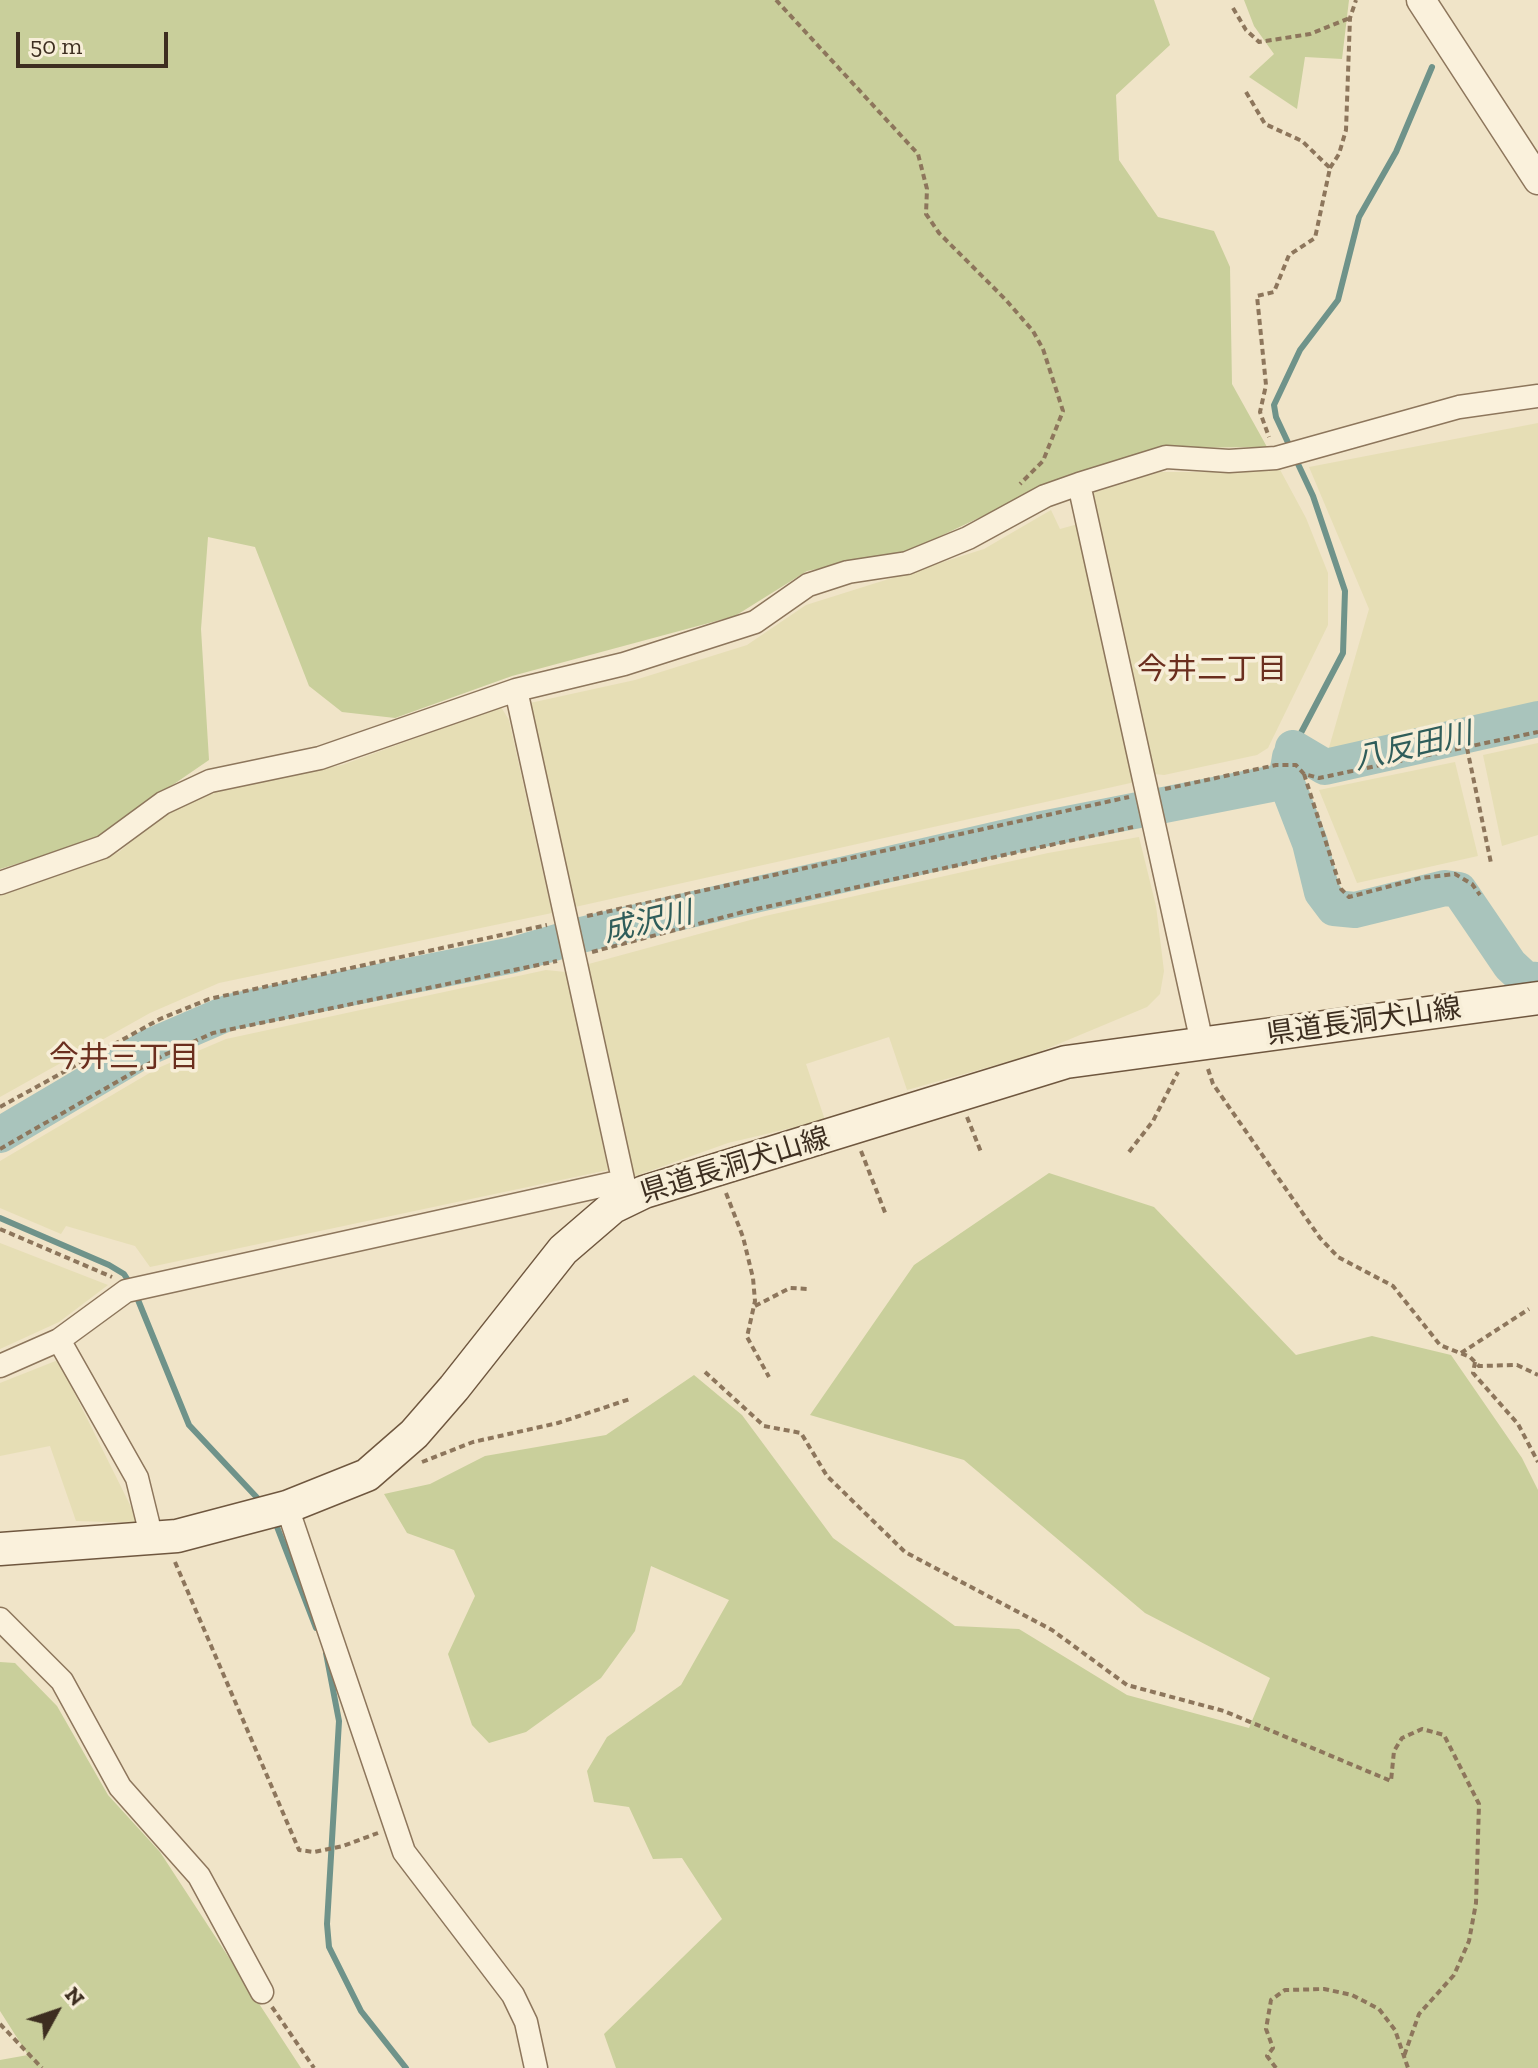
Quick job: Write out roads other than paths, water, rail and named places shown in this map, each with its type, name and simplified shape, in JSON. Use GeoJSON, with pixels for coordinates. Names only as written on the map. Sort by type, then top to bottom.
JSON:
{"type":"FeatureCollection","features":[{"type":"Feature","properties":{"kind":"main road","name":"県道長洞犬山線"},"geometry":{"type":"LineString","coordinates":[[0,1549],[159,1539],[274,1511],[378,1467],[454,1388],[563,1250],[625,1190],[716,1169],[1066,1062],[1538,998]]}},
{"type":"Feature","properties":{"kind":"street"},"geometry":{"type":"LineString","coordinates":[[1421,0],[1538,180]]}},
{"type":"Feature","properties":{"kind":"street"},"geometry":{"type":"LineString","coordinates":[[0,883],[103,847],[163,803],[210,781],[320,758],[516,690],[624,664],[755,622],[808,585],[848,572],[907,563],[968,538],[1045,496],[1079,484],[1166,457],[1229,461],[1276,458],[1459,407],[1538,396]]}},
{"type":"Feature","properties":{"kind":"street"},"geometry":{"type":"LineString","coordinates":[[1079,484],[1150,805],[1191,1044]]}},
{"type":"Feature","properties":{"kind":"street"},"geometry":{"type":"LineString","coordinates":[[0,1366],[59,1340],[134,1289],[625,1190],[516,690]]}},
{"type":"Feature","properties":{"kind":"street"},"geometry":{"type":"LineString","coordinates":[[59,1340],[137,1478],[159,1539]]}},
{"type":"Feature","properties":{"kind":"street"},"geometry":{"type":"LineString","coordinates":[[274,1511],[410,1863],[513,1995],[526,2022],[536,2068]]}},
{"type":"Feature","properties":{"kind":"street"},"geometry":{"type":"LineString","coordinates":[[0,1619],[62,1681],[120,1787],[199,1876],[262,1992]]}},
{"type":"Feature","properties":{"kind":"waterway"},"geometry":{"type":"LineString","coordinates":[[1293,748],[1343,653],[1345,591],[1313,496],[1276,417],[1274,405],[1300,350],[1338,300],[1359,217],[1396,152],[1432,67]]}},
{"type":"Feature","properties":{"kind":"waterway","name":"八反田川"},"geometry":{"type":"LineString","coordinates":[[1293,748],[1325,767],[1538,719]]}},
{"type":"Feature","properties":{"kind":"waterway","name":"成沢川"},"geometry":{"type":"LineString","coordinates":[[0,1135],[149,1047],[230,1012],[513,955],[581,935],[1037,830],[1286,781],[1293,748]]}},
{"type":"Feature","properties":{"kind":"waterway"},"geometry":{"type":"LineString","coordinates":[[1290,757],[1286,781],[1310,843],[1322,892],[1334,908],[1355,910],[1445,888],[1459,890],[1510,965],[1525,979],[1538,980]]}},
{"type":"Feature","properties":{"kind":"waterway"},"geometry":{"type":"LineString","coordinates":[[0,1218],[109,1265],[124,1274],[131,1285]]}},
{"type":"Feature","properties":{"kind":"waterway"},"geometry":{"type":"LineString","coordinates":[[136,1295],[189,1425],[263,1504]]}},
{"type":"Feature","properties":{"kind":"waterway"},"geometry":{"type":"LineString","coordinates":[[274,1519],[316,1628]]}},
{"type":"Feature","properties":{"kind":"waterway"},"geometry":{"type":"LineString","coordinates":[[326,1653],[339,1721],[327,1924],[329,1947],[361,2011],[406,2068]]}},
{"type":"Feature","properties":{"kind":"district","name":"今井二丁目"},"geometry":{"type":"Point","coordinates":[1212,670]}},
{"type":"Feature","properties":{"kind":"district","name":"今井三丁目"},"geometry":{"type":"Point","coordinates":[124,1058]}}]}
